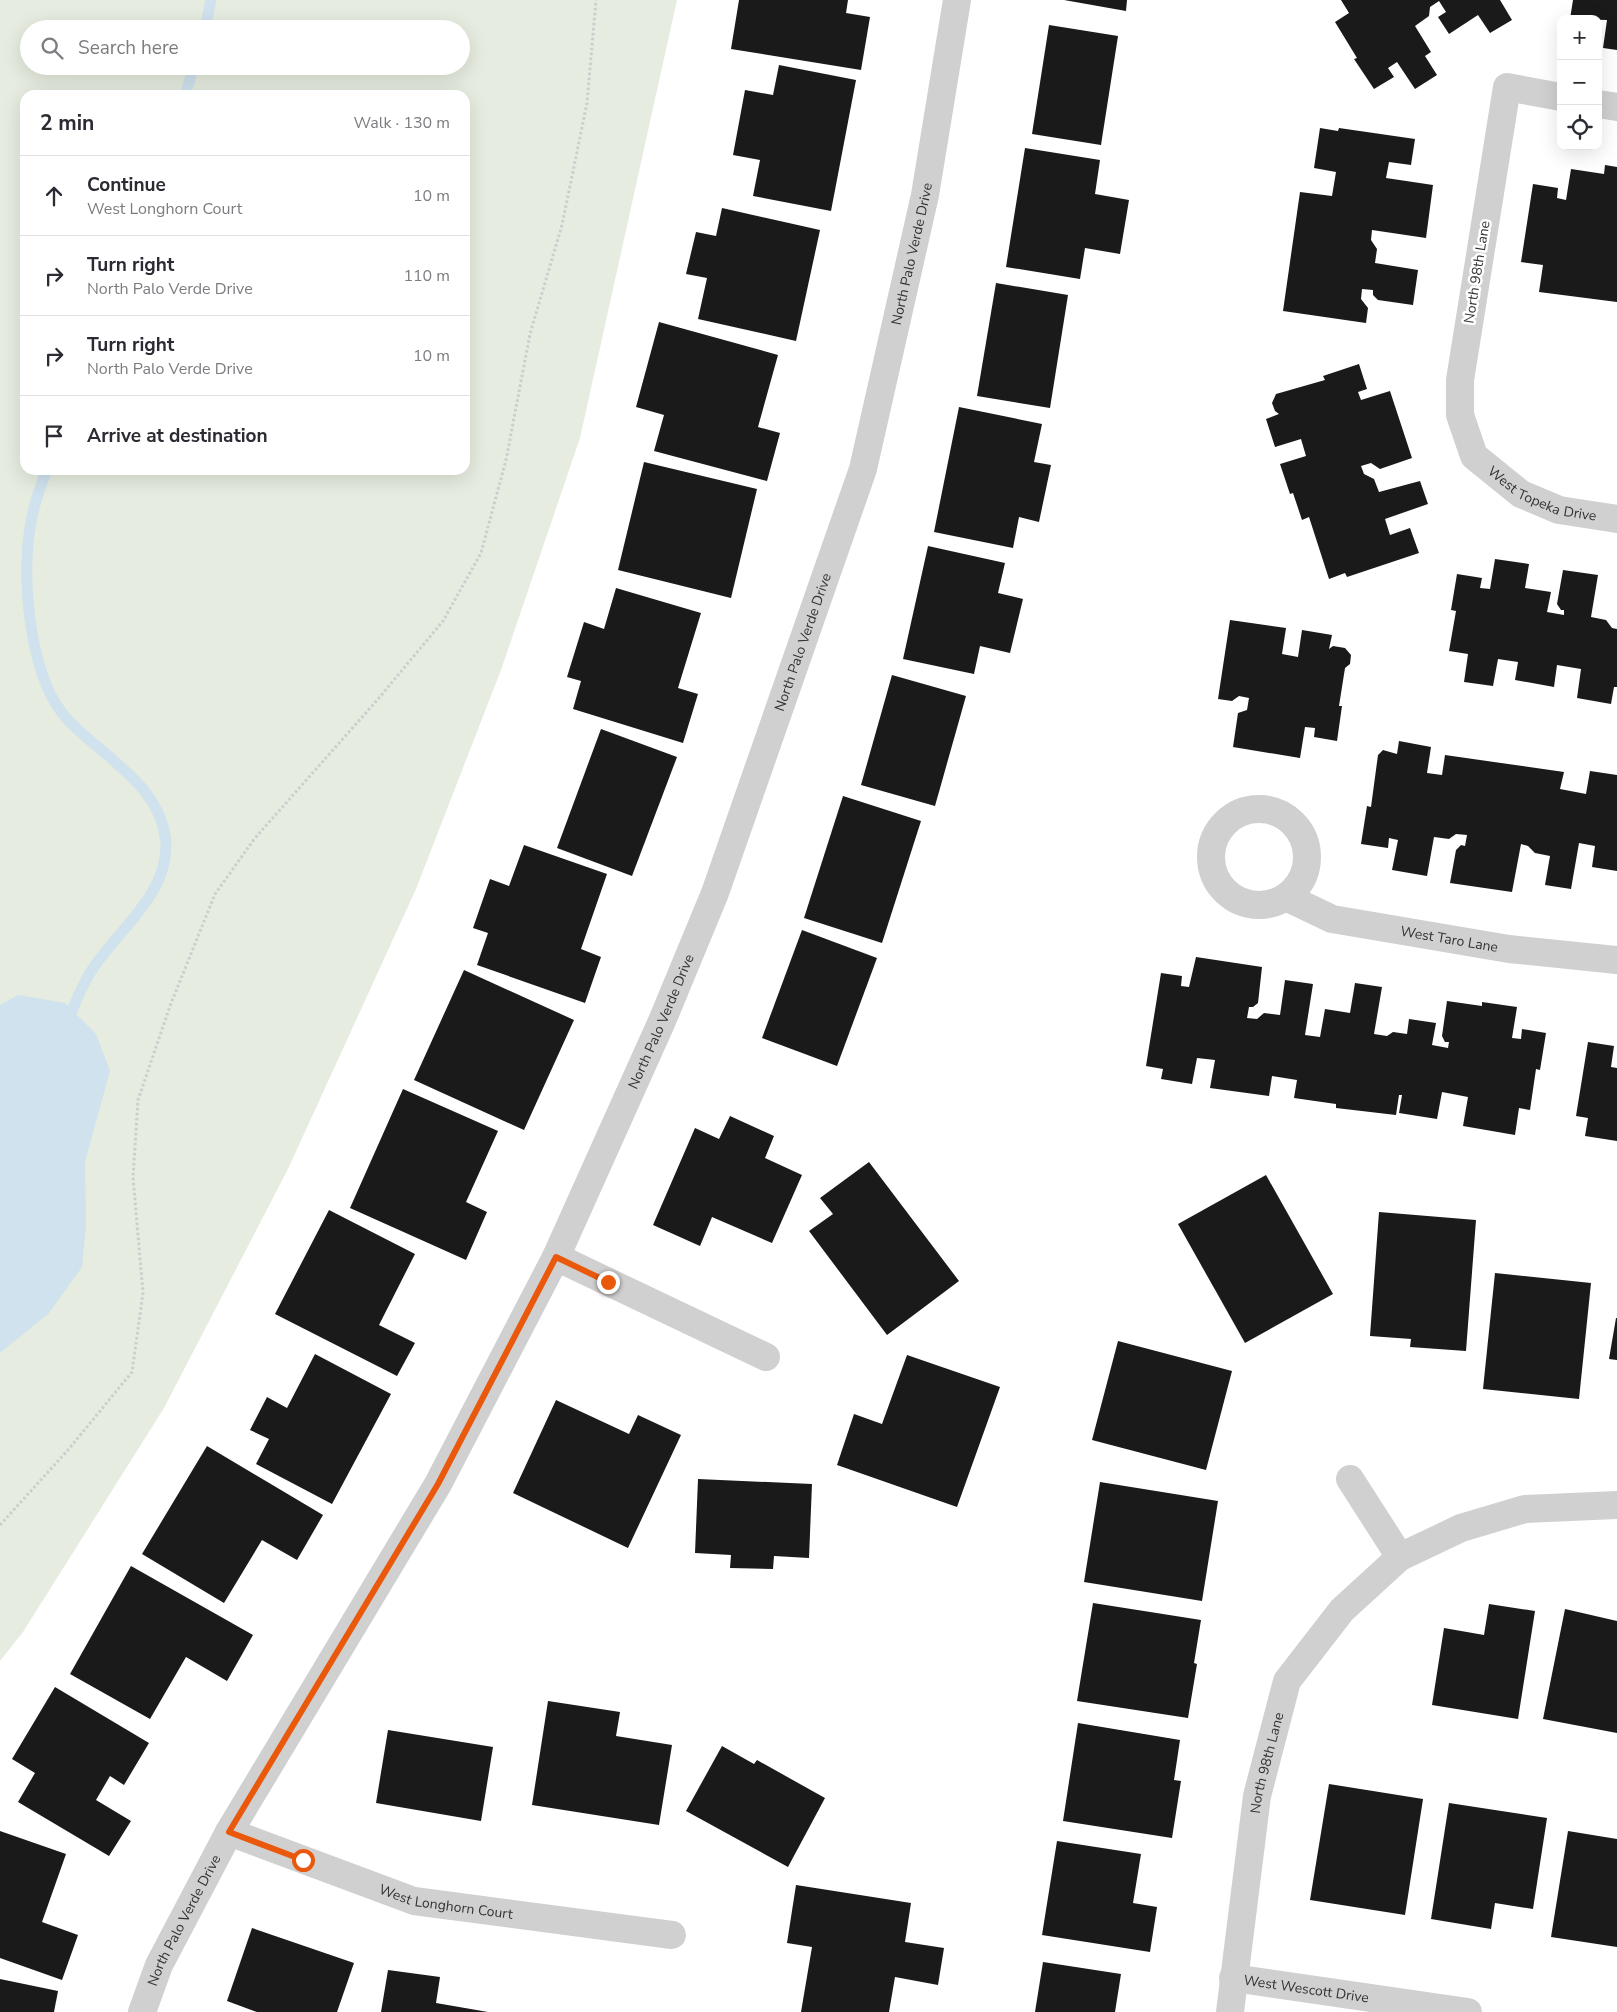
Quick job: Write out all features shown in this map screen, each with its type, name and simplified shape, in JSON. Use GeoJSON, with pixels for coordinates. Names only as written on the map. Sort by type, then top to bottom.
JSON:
{"type":"FeatureCollection","features":[{"type":"Feature","properties":{"kind":"street","name":"North Palo Verde Drive"},"geometry":{"type":"LineString","coordinates":[[142,2012],[159,1965],[229,1832],[438,1484],[556,1257],[662,1021],[715,893],[863,469],[925,195],[957,0]]}},
{"type":"Feature","properties":{"kind":"street","name":"North 98th Lane"},"geometry":{"type":"LineString","coordinates":[[1474,456],[1460,415],[1460,380],[1507,87],[1557,96]]}},
{"type":"Feature","properties":{"kind":"street"},"geometry":{"type":"LineString","coordinates":[[1602,105],[1617,107]]}},
{"type":"Feature","properties":{"kind":"street","name":"West Topeka Drive"},"geometry":{"type":"LineString","coordinates":[[1474,456],[1522,494],[1560,510],[1617,519]]}},
{"type":"Feature","properties":{"kind":"street","name":"West Taro Lane"},"geometry":{"type":"LineString","coordinates":[[1286,897],[1332,919],[1509,949],[1617,960]]}},
{"type":"Feature","properties":{"kind":"street"},"geometry":{"type":"LineString","coordinates":[[556,1257],[766,1357]]}},
{"type":"Feature","properties":{"kind":"street"},"geometry":{"type":"LineString","coordinates":[[1350,1479],[1400,1557]]}},
{"type":"Feature","properties":{"kind":"street","name":"North 98th Lane"},"geometry":{"type":"LineString","coordinates":[[1230,2012],[1257,1796],[1287,1681],[1342,1610],[1400,1557],[1461,1528],[1525,1509],[1617,1505]]}},
{"type":"Feature","properties":{"kind":"street","name":"West Longhorn Court"},"geometry":{"type":"LineString","coordinates":[[229,1832],[414,1901],[672,1936]]}},
{"type":"Feature","properties":{"kind":"street","name":"West Wescott Drive"},"geometry":{"type":"LineString","coordinates":[[1233,1978],[1468,2012]]}},
{"type":"Feature","properties":{"kind":"path"},"geometry":{"type":"LineString","coordinates":[[0,1525],[68,1450],[132,1372],[143,1293],[133,1178],[138,1100],[170,1006],[215,894],[254,838],[379,698],[443,621],[481,553],[506,460],[530,334],[568,197],[587,103],[596,0]]}},
{"type":"Feature","properties":{"kind":"shaded area"},"geometry":{"type":"Polygon","coordinates":[[[0,0],[677,0],[580,438],[501,670],[416,889],[288,1169],[164,1408],[23,1632],[0,1661],[0,0]]]}},
{"type":"Feature","properties":{"kind":"water"},"geometry":{"type":"Polygon","coordinates":[[[18,995],[65,1003],[96,1034],[110,1071],[85,1162],[86,1224],[82,1267],[49,1313],[0,1353],[0,1005],[18,995]]]}},
{"type":"Feature","properties":{"kind":"building"},"geometry":{"type":"Polygon","coordinates":[[[739,0],[848,0],[846,13],[870,17],[861,70],[731,49],[739,0]]]}},
{"type":"Feature","properties":{"kind":"building"},"geometry":{"type":"Polygon","coordinates":[[[1064,0],[1127,0],[1126,11],[1064,0]]]}},
{"type":"Feature","properties":{"kind":"building"},"geometry":{"type":"Polygon","coordinates":[[[1341,0],[1500,0],[1512,20],[1490,33],[1478,15],[1449,34],[1438,17],[1446,12],[1439,1],[1430,7],[1429,16],[1415,26],[1431,52],[1425,56],[1437,75],[1415,89],[1397,62],[1388,68],[1394,77],[1374,89],[1354,59],[1357,58],[1335,22],[1349,13],[1341,0]]]}},
{"type":"Feature","properties":{"kind":"building"},"geometry":{"type":"Polygon","coordinates":[[[1573,0],[1617,0],[1617,50],[1603,48],[1607,20],[1602,20],[1602,15],[1571,15],[1573,0]]]}},
{"type":"Feature","properties":{"kind":"building"},"geometry":{"type":"Polygon","coordinates":[[[1049,25],[1118,36],[1101,145],[1032,134],[1049,25]]]}},
{"type":"Feature","properties":{"kind":"building"},"geometry":{"type":"Polygon","coordinates":[[[779,65],[856,80],[831,211],[753,196],[760,160],[733,155],[745,90],[773,95],[779,65]]]}},
{"type":"Feature","properties":{"kind":"building"},"geometry":{"type":"Polygon","coordinates":[[[1320,128],[1338,131],[1339,128],[1415,139],[1411,165],[1389,162],[1386,178],[1433,185],[1426,238],[1372,230],[1371,240],[1377,249],[1375,263],[1418,270],[1413,305],[1378,300],[1373,295],[1373,290],[1362,289],[1361,299],[1368,308],[1366,323],[1283,311],[1300,192],[1332,196],[1336,172],[1314,168],[1320,128]]]}},
{"type":"Feature","properties":{"kind":"building"},"geometry":{"type":"Polygon","coordinates":[[[1025,148],[1100,160],[1095,194],[1129,200],[1120,254],[1085,248],[1080,279],[1006,267],[1025,148]]]}},
{"type":"Feature","properties":{"kind":"building"},"geometry":{"type":"Polygon","coordinates":[[[1605,165],[1617,167],[1617,302],[1539,292],[1543,265],[1521,262],[1533,184],[1558,188],[1557,198],[1566,200],[1571,169],[1604,174],[1605,165]]]}},
{"type":"Feature","properties":{"kind":"building"},"geometry":{"type":"Polygon","coordinates":[[[722,208],[820,230],[796,341],[698,319],[707,278],[686,274],[696,232],[716,236],[722,208]]]}},
{"type":"Feature","properties":{"kind":"building"},"geometry":{"type":"Polygon","coordinates":[[[996,283],[1068,295],[1050,408],[977,396],[996,283]]]}},
{"type":"Feature","properties":{"kind":"building"},"geometry":{"type":"Polygon","coordinates":[[[659,322],[778,355],[758,427],[780,433],[767,481],[654,451],[664,415],[636,407],[659,322]]]}},
{"type":"Feature","properties":{"kind":"building"},"geometry":{"type":"Polygon","coordinates":[[[1359,364],[1367,389],[1358,392],[1361,400],[1390,391],[1412,458],[1380,469],[1371,463],[1361,466],[1364,474],[1374,479],[1379,492],[1420,481],[1428,504],[1385,519],[1390,535],[1410,528],[1419,553],[1347,577],[1345,573],[1329,579],[1309,517],[1302,520],[1293,493],[1290,494],[1280,464],[1306,456],[1301,439],[1275,447],[1266,419],[1279,414],[1275,411],[1272,403],[1276,394],[1325,380],[1323,376],[1359,364]]]}},
{"type":"Feature","properties":{"kind":"building"},"geometry":{"type":"Polygon","coordinates":[[[959,407],[1042,424],[1034,462],[1051,465],[1039,522],[1019,517],[1013,548],[934,532],[959,407]]]}},
{"type":"Feature","properties":{"kind":"building"},"geometry":{"type":"Polygon","coordinates":[[[644,462],[757,489],[731,598],[618,570],[644,462]]]}},
{"type":"Feature","properties":{"kind":"building"},"geometry":{"type":"Polygon","coordinates":[[[928,546],[1005,563],[998,593],[1023,599],[1010,653],[980,646],[974,674],[903,659],[928,546]]]}},
{"type":"Feature","properties":{"kind":"building"},"geometry":{"type":"Polygon","coordinates":[[[1495,559],[1529,564],[1525,588],[1551,592],[1547,612],[1564,615],[1564,610],[1561,610],[1557,604],[1563,570],[1598,575],[1591,617],[1606,620],[1612,628],[1617,629],[1617,687],[1614,687],[1611,704],[1577,698],[1581,669],[1557,665],[1554,687],[1515,680],[1518,662],[1498,659],[1493,686],[1464,682],[1468,654],[1449,651],[1456,611],[1451,610],[1457,574],[1482,578],[1480,588],[1490,589],[1495,559]]]}},
{"type":"Feature","properties":{"kind":"building"},"geometry":{"type":"Polygon","coordinates":[[[616,588],[701,613],[678,688],[698,694],[683,743],[573,709],[581,681],[567,677],[584,622],[604,629],[616,588]]]}},
{"type":"Feature","properties":{"kind":"building"},"geometry":{"type":"Polygon","coordinates":[[[1230,620],[1286,628],[1282,654],[1298,657],[1302,630],[1332,635],[1329,649],[1333,646],[1345,648],[1351,655],[1350,664],[1345,668],[1339,706],[1342,706],[1337,741],[1314,737],[1315,728],[1305,727],[1300,758],[1233,747],[1238,713],[1247,710],[1249,698],[1239,696],[1232,701],[1218,699],[1230,620]]]}},
{"type":"Feature","properties":{"kind":"building"},"geometry":{"type":"Polygon","coordinates":[[[892,675],[966,696],[935,806],[861,785],[892,675]]]}},
{"type":"Feature","properties":{"kind":"building"},"geometry":{"type":"Polygon","coordinates":[[[601,729],[677,757],[632,876],[557,848],[601,729]]]}},
{"type":"Feature","properties":{"kind":"building"},"geometry":{"type":"Polygon","coordinates":[[[1399,741],[1431,747],[1427,773],[1442,775],[1445,755],[1564,772],[1560,789],[1586,794],[1590,771],[1617,775],[1617,871],[1592,867],[1595,846],[1579,843],[1571,889],[1545,885],[1550,856],[1535,853],[1528,846],[1521,844],[1512,892],[1450,883],[1456,850],[1461,845],[1465,846],[1467,835],[1456,834],[1449,839],[1434,837],[1427,876],[1392,870],[1398,840],[1389,838],[1388,848],[1361,844],[1367,806],[1371,807],[1378,755],[1383,750],[1397,754],[1399,741]]]}},
{"type":"Feature","properties":{"kind":"building"},"geometry":{"type":"Polygon","coordinates":[[[843,796],[921,821],[882,943],[804,918],[843,796]]]}},
{"type":"Feature","properties":{"kind":"building"},"geometry":{"type":"Polygon","coordinates":[[[524,845],[607,874],[581,949],[601,957],[585,1003],[477,965],[488,933],[473,928],[490,879],[509,886],[524,845]]]}},
{"type":"Feature","properties":{"kind":"building"},"geometry":{"type":"Polygon","coordinates":[[[802,930],[877,958],[837,1066],[762,1038],[802,930]]]}},
{"type":"Feature","properties":{"kind":"building"},"geometry":{"type":"Polygon","coordinates":[[[1196,957],[1262,967],[1258,1003],[1253,1007],[1249,1007],[1247,1018],[1257,1019],[1264,1013],[1280,1015],[1285,980],[1313,984],[1305,1035],[1320,1037],[1325,1009],[1350,1013],[1355,983],[1382,987],[1374,1034],[1387,1036],[1393,1032],[1407,1034],[1409,1019],[1436,1023],[1432,1045],[1448,1048],[1449,1042],[1445,1042],[1442,1036],[1447,1001],[1482,1006],[1482,1002],[1517,1007],[1512,1038],[1521,1039],[1522,1029],[1546,1033],[1540,1070],[1536,1069],[1530,1110],[1519,1108],[1515,1135],[1463,1126],[1468,1097],[1442,1092],[1437,1119],[1399,1113],[1402,1095],[1399,1095],[1396,1115],[1336,1108],[1336,1104],[1294,1098],[1297,1080],[1272,1076],[1269,1096],[1210,1088],[1215,1060],[1197,1058],[1192,1084],[1161,1079],[1163,1069],[1146,1066],[1161,973],[1182,976],[1181,986],[1189,987],[1196,957]]]}},
{"type":"Feature","properties":{"kind":"building"},"geometry":{"type":"Polygon","coordinates":[[[464,970],[574,1020],[524,1130],[414,1080],[464,970]]]}},
{"type":"Feature","properties":{"kind":"building"},"geometry":{"type":"Polygon","coordinates":[[[1588,1042],[1614,1046],[1611,1067],[1617,1068],[1617,1141],[1585,1136],[1588,1118],[1576,1116],[1588,1042]]]}},
{"type":"Feature","properties":{"kind":"building"},"geometry":{"type":"Polygon","coordinates":[[[403,1089],[498,1131],[466,1202],[487,1212],[466,1260],[350,1208],[403,1089]]]}},
{"type":"Feature","properties":{"kind":"building"},"geometry":{"type":"Polygon","coordinates":[[[730,1116],[774,1136],[765,1158],[802,1175],[772,1243],[712,1217],[700,1246],[653,1225],[695,1128],[719,1139],[730,1116]]]}},
{"type":"Feature","properties":{"kind":"building"},"geometry":{"type":"Polygon","coordinates":[[[869,1162],[959,1281],[887,1335],[809,1231],[833,1214],[820,1198],[869,1162]]]}},
{"type":"Feature","properties":{"kind":"building"},"geometry":{"type":"Polygon","coordinates":[[[1266,1175],[1333,1294],[1245,1343],[1178,1224],[1266,1175]]]}},
{"type":"Feature","properties":{"kind":"building"},"geometry":{"type":"Polygon","coordinates":[[[329,1210],[415,1254],[379,1325],[415,1343],[397,1376],[275,1314],[329,1210]]]}},
{"type":"Feature","properties":{"kind":"building"},"geometry":{"type":"Polygon","coordinates":[[[1379,1212],[1476,1220],[1466,1351],[1410,1347],[1411,1339],[1370,1336],[1379,1212]]]}},
{"type":"Feature","properties":{"kind":"building"},"geometry":{"type":"Polygon","coordinates":[[[1495,1273],[1591,1283],[1579,1399],[1483,1389],[1495,1273]]]}},
{"type":"Feature","properties":{"kind":"building"},"geometry":{"type":"Polygon","coordinates":[[[1617,1318],[1617,1360],[1609,1359],[1617,1318]]]}},
{"type":"Feature","properties":{"kind":"building"},"geometry":{"type":"Polygon","coordinates":[[[1118,1341],[1232,1371],[1206,1470],[1092,1440],[1118,1341]]]}},
{"type":"Feature","properties":{"kind":"building"},"geometry":{"type":"Polygon","coordinates":[[[315,1354],[391,1394],[332,1504],[256,1464],[269,1439],[250,1430],[267,1397],[287,1408],[315,1354]]]}},
{"type":"Feature","properties":{"kind":"building"},"geometry":{"type":"Polygon","coordinates":[[[907,1355],[1000,1387],[957,1507],[837,1465],[854,1414],[882,1424],[907,1355]]]}},
{"type":"Feature","properties":{"kind":"building"},"geometry":{"type":"Polygon","coordinates":[[[556,1400],[629,1434],[638,1415],[681,1435],[628,1548],[513,1493],[556,1400]]]}},
{"type":"Feature","properties":{"kind":"building"},"geometry":{"type":"Polygon","coordinates":[[[207,1446],[323,1515],[297,1560],[262,1540],[224,1603],[142,1554],[207,1446]]]}},
{"type":"Feature","properties":{"kind":"building"},"geometry":{"type":"Polygon","coordinates":[[[698,1479],[812,1484],[809,1558],[774,1556],[773,1569],[730,1568],[731,1555],[695,1553],[698,1479]]]}},
{"type":"Feature","properties":{"kind":"building"},"geometry":{"type":"Polygon","coordinates":[[[1100,1482],[1218,1501],[1202,1601],[1084,1582],[1100,1482]]]}},
{"type":"Feature","properties":{"kind":"building"},"geometry":{"type":"Polygon","coordinates":[[[131,1566],[253,1635],[227,1681],[186,1657],[150,1719],[70,1674],[131,1566]]]}},
{"type":"Feature","properties":{"kind":"building"},"geometry":{"type":"Polygon","coordinates":[[[1093,1603],[1201,1620],[1194,1663],[1197,1664],[1188,1718],[1077,1701],[1093,1603]]]}},
{"type":"Feature","properties":{"kind":"building"},"geometry":{"type":"Polygon","coordinates":[[[1489,1604],[1535,1611],[1518,1719],[1432,1705],[1444,1628],[1484,1635],[1489,1604]]]}},
{"type":"Feature","properties":{"kind":"building"},"geometry":{"type":"Polygon","coordinates":[[[1565,1609],[1617,1621],[1617,1733],[1543,1719],[1565,1609]]]}},
{"type":"Feature","properties":{"kind":"building"},"geometry":{"type":"Polygon","coordinates":[[[55,1687],[149,1743],[124,1785],[110,1776],[96,1800],[131,1821],[109,1856],[18,1802],[35,1773],[12,1759],[55,1687]]]}},
{"type":"Feature","properties":{"kind":"building"},"geometry":{"type":"Polygon","coordinates":[[[548,1701],[620,1712],[616,1736],[672,1745],[659,1825],[532,1805],[548,1701]]]}},
{"type":"Feature","properties":{"kind":"building"},"geometry":{"type":"Polygon","coordinates":[[[1078,1723],[1180,1740],[1174,1780],[1181,1781],[1172,1838],[1063,1821],[1078,1723]]]}},
{"type":"Feature","properties":{"kind":"building"},"geometry":{"type":"Polygon","coordinates":[[[388,1730],[493,1747],[481,1821],[376,1803],[388,1730]]]}},
{"type":"Feature","properties":{"kind":"building"},"geometry":{"type":"Polygon","coordinates":[[[722,1746],[754,1764],[757,1760],[825,1798],[788,1867],[686,1811],[722,1746]]]}},
{"type":"Feature","properties":{"kind":"building"},"geometry":{"type":"Polygon","coordinates":[[[1329,1784],[1423,1799],[1405,1915],[1310,1900],[1329,1784]]]}},
{"type":"Feature","properties":{"kind":"building"},"geometry":{"type":"Polygon","coordinates":[[[1449,1803],[1547,1818],[1533,1909],[1495,1903],[1491,1929],[1431,1919],[1449,1803]]]}},
{"type":"Feature","properties":{"kind":"building"},"geometry":{"type":"Polygon","coordinates":[[[0,1831],[66,1854],[42,1922],[78,1935],[62,1980],[0,1958],[0,1831]]]}},
{"type":"Feature","properties":{"kind":"building"},"geometry":{"type":"Polygon","coordinates":[[[1568,1831],[1617,1839],[1617,1947],[1551,1937],[1568,1831]]]}},
{"type":"Feature","properties":{"kind":"building"},"geometry":{"type":"Polygon","coordinates":[[[1057,1841],[1141,1854],[1133,1903],[1157,1907],[1150,1952],[1042,1935],[1057,1841]]]}},
{"type":"Feature","properties":{"kind":"building"},"geometry":{"type":"Polygon","coordinates":[[[796,1885],[911,1903],[905,1942],[944,1948],[938,1985],[895,1977],[889,2012],[801,2012],[812,1947],[787,1943],[796,1885]]]}},
{"type":"Feature","properties":{"kind":"building"},"geometry":{"type":"Polygon","coordinates":[[[252,1928],[354,1963],[337,2012],[257,2012],[227,2001],[252,1928]]]}},
{"type":"Feature","properties":{"kind":"building"},"geometry":{"type":"Polygon","coordinates":[[[1043,1962],[1121,1974],[1115,2012],[1035,2012],[1043,1962]]]}},
{"type":"Feature","properties":{"kind":"building"},"geometry":{"type":"Polygon","coordinates":[[[388,1970],[440,1977],[436,2003],[488,2012],[381,2012],[388,1970]]]}},
{"type":"Feature","properties":{"kind":"building"},"geometry":{"type":"Polygon","coordinates":[[[0,1979],[58,1991],[54,2012],[0,2012],[0,1979]]]}},
{"type":"Feature","properties":{"kind":"waterway"},"geometry":{"type":"LineString","coordinates":[[207,20],[211,0]]}},
{"type":"Feature","properties":{"kind":"waterway"},"geometry":{"type":"LineString","coordinates":[[187,90],[191,75]]}},
{"type":"Feature","properties":{"kind":"waterway"},"geometry":{"type":"LineString","coordinates":[[45,475],[31,521],[27,550],[27,575],[31,629],[45,681],[55,702],[68,720],[143,790],[154,806],[162,824],[166,845],[164,864],[149,898],[100,958],[90,973],[72,1011]]}},
{"type":"Feature","properties":{"kind":"route"},"geometry":{"type":"LineString","coordinates":[[303,1860],[229,1832],[438,1484],[556,1257],[608,1282]]}}]}
